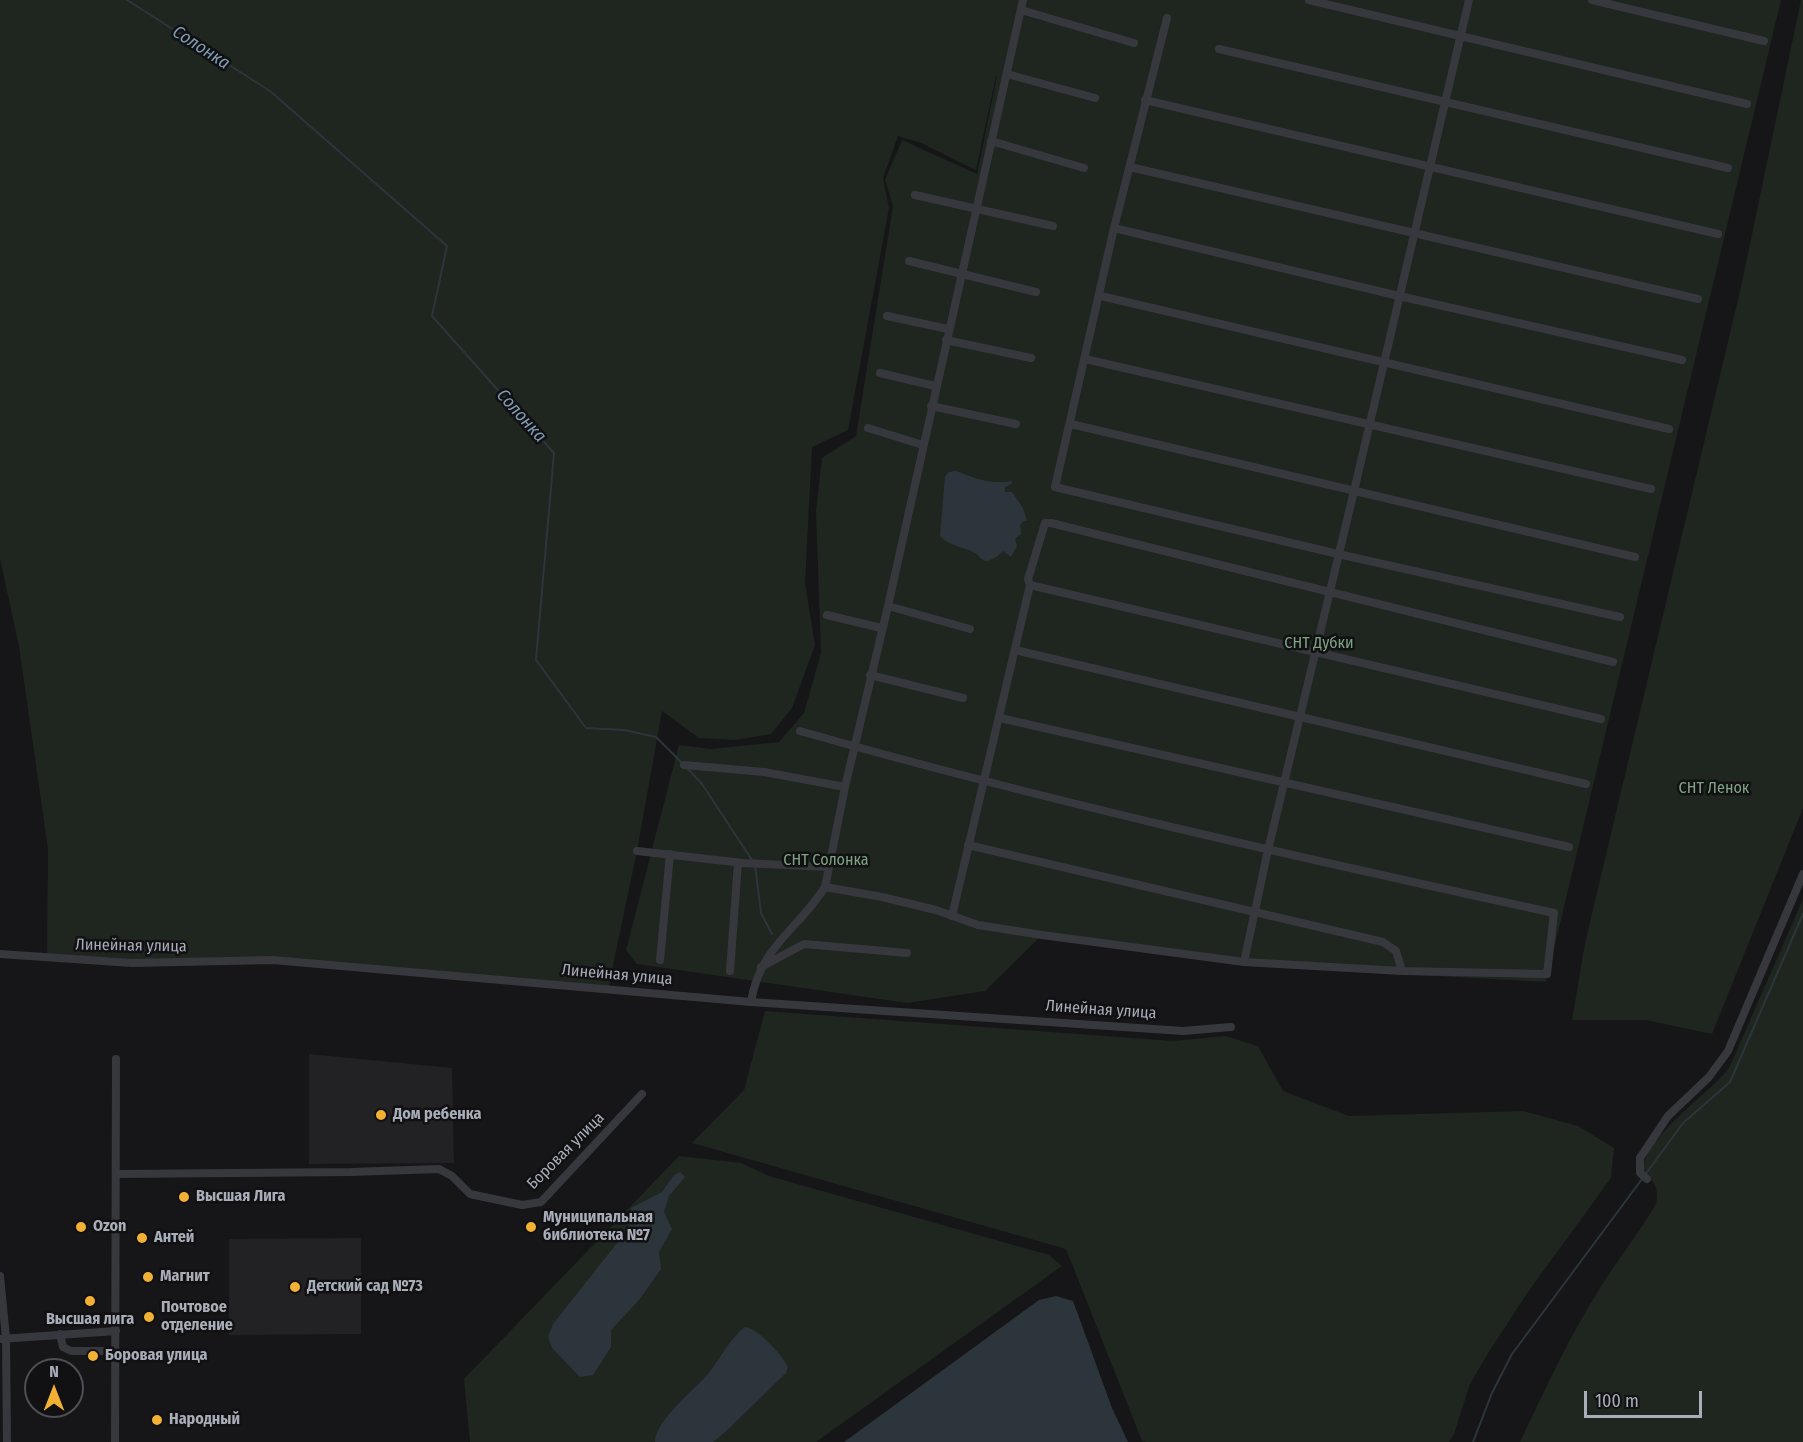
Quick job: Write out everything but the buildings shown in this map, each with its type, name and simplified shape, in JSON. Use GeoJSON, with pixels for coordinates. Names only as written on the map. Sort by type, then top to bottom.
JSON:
{"type":"FeatureCollection","features":[{"type":"Feature","properties":{"kind":"street"},"geometry":{"type":"LineString","coordinates":[[751,1002],[754,984],[761,967],[774,947],[817,900],[825,887],[870,675],[888,606],[1023,0]]}},
{"type":"Feature","properties":{"kind":"street"},"geometry":{"type":"LineString","coordinates":[[1309,0],[1747,104]]}},
{"type":"Feature","properties":{"kind":"street"},"geometry":{"type":"LineString","coordinates":[[1244,962],[1268,850],[1468,0]]}},
{"type":"Feature","properties":{"kind":"street"},"geometry":{"type":"LineString","coordinates":[[1592,0],[1764,41]]}},
{"type":"Feature","properties":{"kind":"street"},"geometry":{"type":"LineString","coordinates":[[1020,10],[1134,43]]}},
{"type":"Feature","properties":{"kind":"street"},"geometry":{"type":"LineString","coordinates":[[1167,18],[1114,228],[1055,487],[1338,554],[1620,617]]}},
{"type":"Feature","properties":{"kind":"street"},"geometry":{"type":"LineString","coordinates":[[1219,49],[1728,168]]}},
{"type":"Feature","properties":{"kind":"street"},"geometry":{"type":"LineString","coordinates":[[1007,74],[1095,98]]}},
{"type":"Feature","properties":{"kind":"street"},"geometry":{"type":"LineString","coordinates":[[1145,100],[1718,234]]}},
{"type":"Feature","properties":{"kind":"street"},"geometry":{"type":"LineString","coordinates":[[991,141],[1084,168]]}},
{"type":"Feature","properties":{"kind":"street"},"geometry":{"type":"LineString","coordinates":[[1130,167],[1698,299]]}},
{"type":"Feature","properties":{"kind":"street"},"geometry":{"type":"LineString","coordinates":[[915,195],[1053,226]]}},
{"type":"Feature","properties":{"kind":"street"},"geometry":{"type":"LineString","coordinates":[[1114,228],[1682,360]]}},
{"type":"Feature","properties":{"kind":"street"},"geometry":{"type":"LineString","coordinates":[[909,261],[1036,292]]}},
{"type":"Feature","properties":{"kind":"street"},"geometry":{"type":"LineString","coordinates":[[1101,296],[1669,429]]}},
{"type":"Feature","properties":{"kind":"street"},"geometry":{"type":"LineString","coordinates":[[887,316],[948,329]]}},
{"type":"Feature","properties":{"kind":"street"},"geometry":{"type":"LineString","coordinates":[[946,340],[1031,358]]}},
{"type":"Feature","properties":{"kind":"street"},"geometry":{"type":"LineString","coordinates":[[1085,359],[1651,489]]}},
{"type":"Feature","properties":{"kind":"street"},"geometry":{"type":"LineString","coordinates":[[880,374],[936,386]]}},
{"type":"Feature","properties":{"kind":"street"},"geometry":{"type":"LineString","coordinates":[[931,406],[1016,424]]}},
{"type":"Feature","properties":{"kind":"street"},"geometry":{"type":"LineString","coordinates":[[1071,424],[1635,557]]}},
{"type":"Feature","properties":{"kind":"street"},"geometry":{"type":"LineString","coordinates":[[868,428],[923,445]]}},
{"type":"Feature","properties":{"kind":"street"},"geometry":{"type":"LineString","coordinates":[[952,916],[1030,585],[1028,579],[1042,526],[1045,523],[1613,662]]}},
{"type":"Feature","properties":{"kind":"street"},"geometry":{"type":"LineString","coordinates":[[1030,585],[1601,719]]}},
{"type":"Feature","properties":{"kind":"street"},"geometry":{"type":"LineString","coordinates":[[888,606],[970,629]]}},
{"type":"Feature","properties":{"kind":"street"},"geometry":{"type":"LineString","coordinates":[[826,615],[881,628]]}},
{"type":"Feature","properties":{"kind":"street"},"geometry":{"type":"LineString","coordinates":[[1015,650],[1586,784]]}},
{"type":"Feature","properties":{"kind":"street"},"geometry":{"type":"LineString","coordinates":[[870,675],[963,698]]}},
{"type":"Feature","properties":{"kind":"street"},"geometry":{"type":"LineString","coordinates":[[999,718],[1569,848]]}},
{"type":"Feature","properties":{"kind":"street"},"geometry":{"type":"LineString","coordinates":[[800,731],[984,780],[1268,850],[1554,913],[1546,974],[1402,971],[1244,962],[1032,934],[978,925],[882,897],[825,887]]}},
{"type":"Feature","properties":{"kind":"street"},"geometry":{"type":"LineString","coordinates":[[684,765],[764,772],[845,787]]}},
{"type":"Feature","properties":{"kind":"street"},"geometry":{"type":"LineString","coordinates":[[968,845],[1383,942],[1396,951],[1402,971]]}},
{"type":"Feature","properties":{"kind":"street"},"geometry":{"type":"LineString","coordinates":[[637,851],[738,862],[829,867]]}},
{"type":"Feature","properties":{"kind":"street"},"geometry":{"type":"LineString","coordinates":[[660,960],[670,854]]}},
{"type":"Feature","properties":{"kind":"street"},"geometry":{"type":"LineString","coordinates":[[730,971],[738,862]]}},
{"type":"Feature","properties":{"kind":"street"},"geometry":{"type":"LineString","coordinates":[[1643,1176],[1640,1158],[1668,1116],[1709,1077],[1728,1051],[1803,873]]}},
{"type":"Feature","properties":{"kind":"street"},"geometry":{"type":"LineString","coordinates":[[761,967],[804,944],[907,953]]}},
{"type":"Feature","properties":{"kind":"street","name":"Линейная улица"},"geometry":{"type":"LineString","coordinates":[[0,954],[132,963],[273,960],[751,1002],[1183,1031],[1231,1027]]}},
{"type":"Feature","properties":{"kind":"street"},"geometry":{"type":"LineString","coordinates":[[115,1442],[116,1059]]}},
{"type":"Feature","properties":{"kind":"street","name":"Боровая улица"},"geometry":{"type":"LineString","coordinates":[[116,1174],[351,1172],[440,1168],[452,1176],[470,1194],[505,1202],[529,1204],[541,1202],[642,1095]]}},
{"type":"Feature","properties":{"kind":"street"},"geometry":{"type":"LineString","coordinates":[[0,1276],[3,1426],[7,1442]]}},
{"type":"Feature","properties":{"kind":"street"},"geometry":{"type":"LineString","coordinates":[[3,1338],[116,1331]]}},
{"type":"Feature","properties":{"kind":"street"},"geometry":{"type":"LineString","coordinates":[[60,1334],[63,1347],[71,1351],[116,1351]]}},
{"type":"Feature","properties":{"kind":"shaded area"},"geometry":{"type":"Polygon","coordinates":[[[956,471],[983,480],[1013,483],[1005,487],[1005,492],[1012,492],[1023,508],[1027,521],[1023,521],[1020,525],[1021,534],[1015,539],[1017,546],[1011,557],[1003,551],[985,561],[975,553],[948,542],[940,536],[945,477],[949,472],[956,471]]]}},
{"type":"Feature","properties":{"kind":"shaded area","name":"Дом ребенка"},"geometry":{"type":"Polygon","coordinates":[[[309,1054],[452,1068],[454,1163],[309,1164],[309,1054]]]}},
{"type":"Feature","properties":{"kind":"shaded area"},"geometry":{"type":"Polygon","coordinates":[[[680,1172],[685,1177],[669,1196],[664,1212],[672,1229],[659,1252],[661,1269],[639,1300],[611,1330],[611,1347],[593,1375],[580,1377],[552,1348],[548,1337],[553,1324],[629,1228],[628,1219],[631,1208],[662,1192],[674,1175],[680,1172]]]}},
{"type":"Feature","properties":{"kind":"shaded area","name":"Детский сад №73"},"geometry":{"type":"Polygon","coordinates":[[[361,1238],[361,1334],[229,1335],[229,1239],[361,1238]]]}},
{"type":"Feature","properties":{"kind":"shaded area"},"geometry":{"type":"Polygon","coordinates":[[[1056,1296],[1073,1301],[1112,1408],[1128,1442],[844,1442],[1039,1300],[1056,1296]]]}},
{"type":"Feature","properties":{"kind":"shaded area"},"geometry":{"type":"Polygon","coordinates":[[[745,1327],[763,1337],[775,1349],[788,1367],[786,1373],[713,1442],[655,1442],[661,1425],[668,1415],[708,1374],[730,1343],[745,1327]]]}},
{"type":"Feature","properties":{"kind":"green space"},"geometry":{"type":"Polygon","coordinates":[[[0,0],[1781,0],[1546,982],[1271,967],[1042,935],[985,991],[907,1003],[637,964],[626,950],[679,745],[711,749],[779,742],[804,713],[821,653],[816,511],[822,458],[856,436],[893,206],[885,180],[902,140],[977,174],[997,76],[976,170],[921,143],[898,136],[883,178],[889,208],[848,430],[812,447],[805,583],[815,645],[792,708],[771,734],[735,740],[699,738],[662,711],[637,851],[608,989],[273,960],[47,959],[48,849],[19,646],[0,559],[0,0]]]}},
{"type":"Feature","properties":{"kind":"green space","name":"СНТ Ленок"},"geometry":{"type":"Polygon","coordinates":[[[1801,0],[1803,0],[1803,808],[1712,1034],[1646,1020],[1572,1020],[1585,943],[1741,287],[1801,0]]]}},
{"type":"Feature","properties":{"kind":"green space"},"geometry":{"type":"Polygon","coordinates":[[[1803,899],[1803,1442],[1520,1442],[1578,1325],[1656,1204],[1655,1186],[1642,1173],[1645,1159],[1665,1131],[1729,1068],[1803,899]]]}},
{"type":"Feature","properties":{"kind":"green space"},"geometry":{"type":"Polygon","coordinates":[[[765,1011],[1174,1041],[1225,1036],[1258,1046],[1283,1091],[1349,1116],[1523,1111],[1578,1126],[1614,1148],[1611,1178],[1528,1292],[1490,1350],[1470,1384],[1454,1434],[1449,1442],[1146,1442],[1142,1441],[1066,1249],[692,1143],[744,1090],[765,1011]]]}},
{"type":"Feature","properties":{"kind":"green space"},"geometry":{"type":"Polygon","coordinates":[[[679,1156],[741,1163],[769,1176],[1049,1255],[1062,1266],[816,1442],[470,1442],[464,1379],[679,1156]]]}},
{"type":"Feature","properties":{"kind":"waterway","name":"Солонка"},"geometry":{"type":"LineString","coordinates":[[127,0],[270,91],[447,246],[432,316],[554,453],[536,660],[586,728],[624,730],[656,737],[682,763]]}},
{"type":"Feature","properties":{"kind":"waterway","name":"Солонка"},"geometry":{"type":"LineString","coordinates":[[686,767],[702,784],[752,860]]}},
{"type":"Feature","properties":{"kind":"waterway","name":"Солонка"},"geometry":{"type":"LineString","coordinates":[[755,865],[761,913],[772,934]]}},
{"type":"Feature","properties":{"kind":"waterway"},"geometry":{"type":"LineString","coordinates":[[1645,1175],[1683,1123],[1730,1082],[1803,914]]}},
{"type":"Feature","properties":{"kind":"waterway"},"geometry":{"type":"LineString","coordinates":[[1473,1442],[1492,1393],[1512,1354],[1642,1179]]}},
{"type":"Feature","properties":{"kind":"place","name":"Дом ребенка"},"geometry":{"type":"Point","coordinates":[381,1115]}},
{"type":"Feature","properties":{"kind":"place","name":"Высшая Лига"},"geometry":{"type":"Point","coordinates":[184,1197]}},
{"type":"Feature","properties":{"kind":"place","name":"Ozon"},"geometry":{"type":"Point","coordinates":[81,1227]}},
{"type":"Feature","properties":{"kind":"place","name":"Муниципальная библиотека №7"},"geometry":{"type":"Point","coordinates":[531,1227]}},
{"type":"Feature","properties":{"kind":"place","name":"Антей"},"geometry":{"type":"Point","coordinates":[142,1238]}},
{"type":"Feature","properties":{"kind":"place","name":"Магнит"},"geometry":{"type":"Point","coordinates":[148,1277]}},
{"type":"Feature","properties":{"kind":"place","name":"Детский сад №73"},"geometry":{"type":"Point","coordinates":[295,1287]}},
{"type":"Feature","properties":{"kind":"place","name":"Высшая лига"},"geometry":{"type":"Point","coordinates":[90,1301]}},
{"type":"Feature","properties":{"kind":"place","name":"Почтовое отделение"},"geometry":{"type":"Point","coordinates":[149,1317]}},
{"type":"Feature","properties":{"kind":"place","name":"Боровая улица"},"geometry":{"type":"Point","coordinates":[93,1356]}},
{"type":"Feature","properties":{"kind":"place","name":"Народный"},"geometry":{"type":"Point","coordinates":[157,1420]}},
{"type":"Feature","properties":{"kind":"park label","name":"СНТ Дубки"},"geometry":{"type":"Point","coordinates":[1319,644]}},
{"type":"Feature","properties":{"kind":"park label","name":"СНТ Солонка"},"geometry":{"type":"Point","coordinates":[826,861]}}]}
